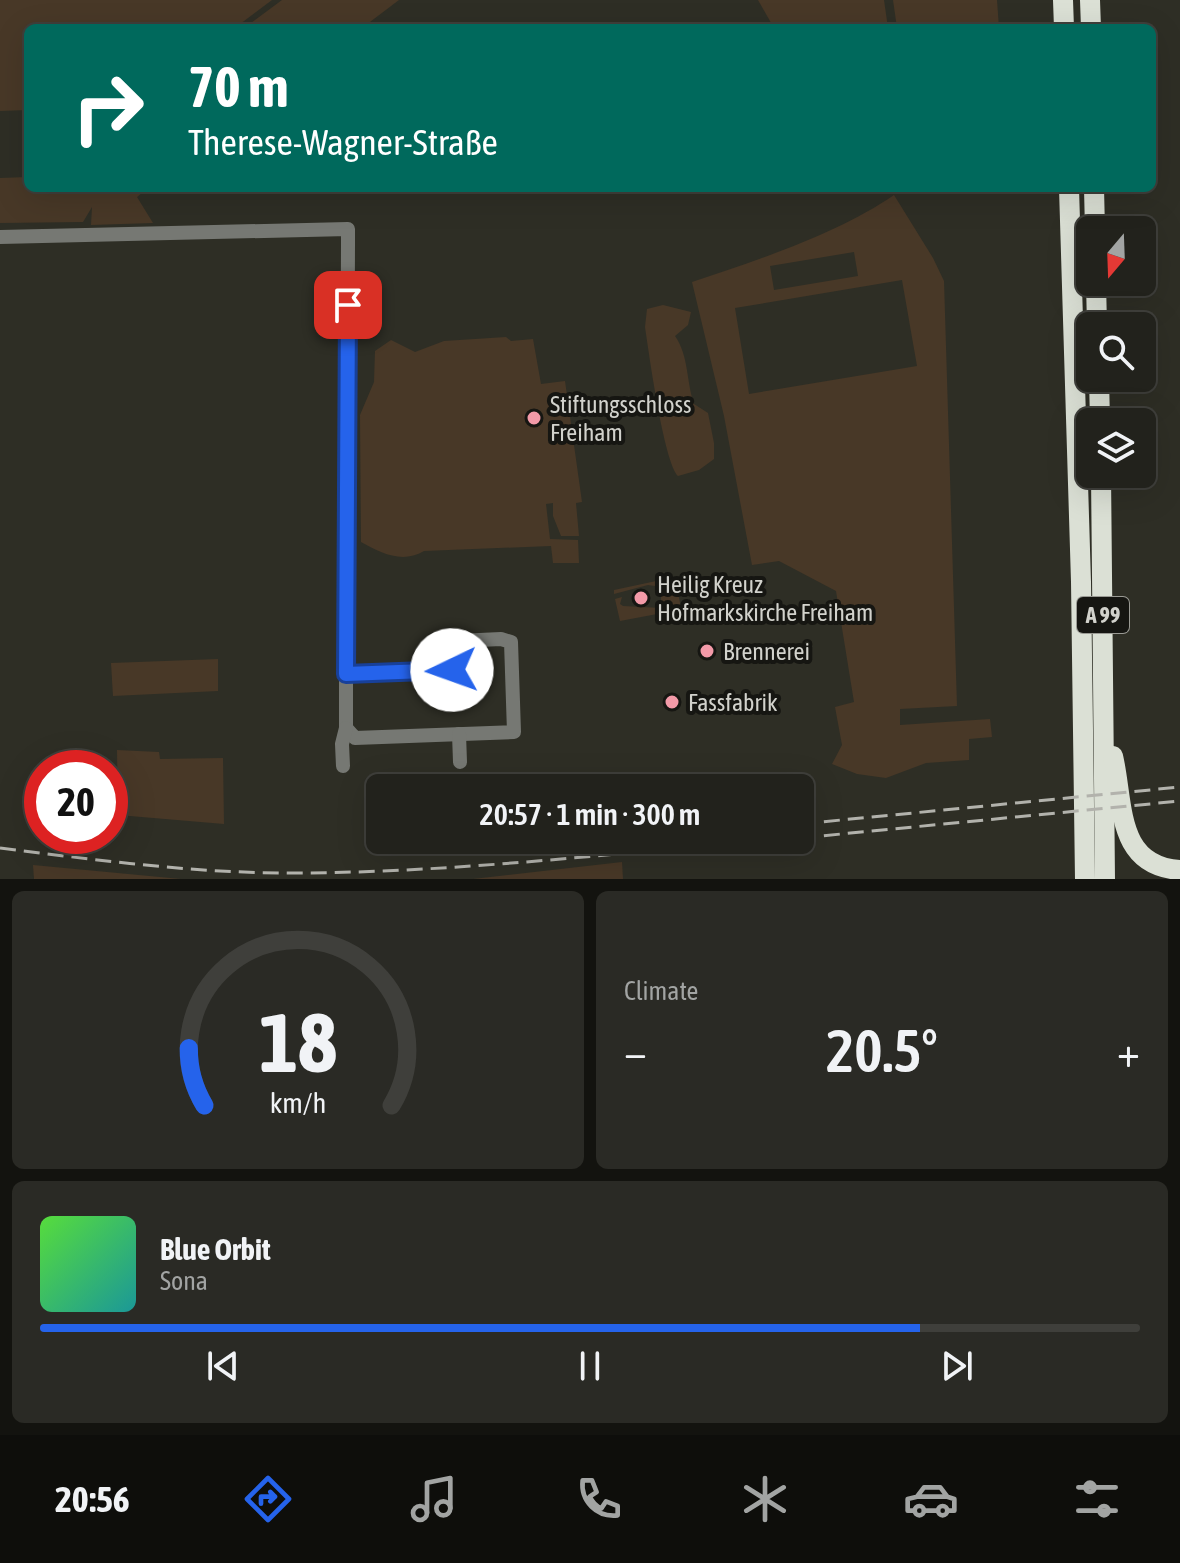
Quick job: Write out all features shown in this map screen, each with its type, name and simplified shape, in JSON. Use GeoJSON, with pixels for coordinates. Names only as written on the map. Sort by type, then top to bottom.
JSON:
{"type":"FeatureCollection","features":[{"type":"Feature","properties":{"kind":"highway"},"geometry":{"type":"LineString","coordinates":[[1063,0],[1064,24]]}},
{"type":"Feature","properties":{"kind":"highway"},"geometry":{"type":"LineString","coordinates":[[1090,0],[1091,24]]}},
{"type":"Feature","properties":{"kind":"highway","name":"A 99"},"geometry":{"type":"LineString","coordinates":[[1069,192],[1081,582],[1085,879]]}},
{"type":"Feature","properties":{"kind":"highway"},"geometry":{"type":"LineString","coordinates":[[1094,192],[1095,216]]}},
{"type":"Feature","properties":{"kind":"highway","name":"A 99"},"geometry":{"type":"LineString","coordinates":[[1101,488],[1105,879]]}},
{"type":"Feature","properties":{"kind":"highway"},"geometry":{"type":"LineString","coordinates":[[1104,718],[1128,836],[1138,850],[1152,861],[1180,870]]}},
{"type":"Feature","properties":{"kind":"street"},"geometry":{"type":"LineString","coordinates":[[0,237],[348,229],[346,728],[342,744],[343,766]]}},
{"type":"Feature","properties":{"kind":"street"},"geometry":{"type":"LineString","coordinates":[[346,674],[452,670],[456,666],[455,645],[458,641],[501,639],[511,642],[514,732],[355,738],[346,728]]}},
{"type":"Feature","properties":{"kind":"street"},"geometry":{"type":"LineString","coordinates":[[459,734],[460,762]]}},
{"type":"Feature","properties":{"kind":"shaded area"},"geometry":{"type":"Polygon","coordinates":[[[0,0],[272,0],[240,24],[24,24],[24,110],[0,111],[0,0]]]}},
{"type":"Feature","properties":{"kind":"shaded area"},"geometry":{"type":"Polygon","coordinates":[[[282,0],[399,0],[367,24],[249,24],[282,0]]]}},
{"type":"Feature","properties":{"kind":"shaded area"},"geometry":{"type":"Polygon","coordinates":[[[758,0],[884,0],[887,24],[772,24],[758,0]]]}},
{"type":"Feature","properties":{"kind":"shaded area"},"geometry":{"type":"Polygon","coordinates":[[[893,0],[997,0],[999,24],[896,24],[893,0]]]}},
{"type":"Feature","properties":{"kind":"shaded area"},"geometry":{"type":"Polygon","coordinates":[[[24,177],[24,192],[143,192],[137,197],[153,223],[91,225],[92,207],[83,222],[0,223],[0,178],[24,177]]]}},
{"type":"Feature","properties":{"kind":"shaded area"},"geometry":{"type":"Polygon","coordinates":[[[894,195],[944,281],[957,706],[900,709],[900,725],[990,719],[992,737],[969,739],[969,760],[926,763],[886,778],[857,774],[832,764],[842,745],[835,707],[854,702],[836,591],[779,561],[752,565],[724,416],[692,282],[796,245],[872,209],[894,195]],[[854,252],[770,266],[774,290],[858,276],[854,252]],[[902,280],[735,308],[749,394],[917,366],[902,280]]]}},
{"type":"Feature","properties":{"kind":"shaded area"},"geometry":{"type":"Polygon","coordinates":[[[663,305],[691,312],[688,325],[675,336],[683,352],[694,404],[708,413],[714,443],[714,459],[699,470],[678,476],[662,430],[645,327],[647,309],[663,305]]]}},
{"type":"Feature","properties":{"kind":"shaded area"},"geometry":{"type":"Polygon","coordinates":[[[506,337],[511,341],[533,339],[541,384],[565,381],[582,502],[576,503],[579,536],[561,536],[553,516],[553,503],[546,504],[550,539],[578,540],[579,563],[553,563],[551,546],[424,551],[400,557],[361,542],[360,415],[374,382],[375,351],[391,340],[415,352],[444,341],[506,337]]]}},
{"type":"Feature","properties":{"kind":"shaded area"},"geometry":{"type":"Polygon","coordinates":[[[675,577],[682,613],[674,616],[673,611],[620,621],[615,599],[622,597],[620,604],[623,606],[661,608],[662,587],[648,585],[614,594],[614,590],[675,577]]]}},
{"type":"Feature","properties":{"kind":"shaded area"},"geometry":{"type":"Polygon","coordinates":[[[218,659],[218,691],[113,696],[111,663],[218,659]]]}},
{"type":"Feature","properties":{"kind":"shaded area"},"geometry":{"type":"Polygon","coordinates":[[[128,751],[159,752],[160,759],[223,758],[224,824],[128,816],[128,751]]]}},
{"type":"Feature","properties":{"kind":"shaded area"},"geometry":{"type":"Polygon","coordinates":[[[622,862],[623,879],[473,879],[622,862]]]}},
{"type":"Feature","properties":{"kind":"shaded area"},"geometry":{"type":"Polygon","coordinates":[[[33,865],[181,879],[34,879],[33,865]]]}},
{"type":"Feature","properties":{"kind":"railway"},"geometry":{"type":"LineString","coordinates":[[814,823],[1180,787]]}},
{"type":"Feature","properties":{"kind":"railway"},"geometry":{"type":"LineString","coordinates":[[814,837],[1180,801]]}},
{"type":"Feature","properties":{"kind":"railway"},"geometry":{"type":"LineString","coordinates":[[0,848],[181,868],[290,873],[411,870],[613,854]]}},
{"type":"Feature","properties":{"kind":"place","name":"Stiftungsschloss Freiham"},"geometry":{"type":"Point","coordinates":[534,418]}},
{"type":"Feature","properties":{"kind":"place","name":"Heilig Kreuz Hofmarkskirche Freiham"},"geometry":{"type":"Point","coordinates":[641,598]}},
{"type":"Feature","properties":{"kind":"place","name":"Brennerei"},"geometry":{"type":"Point","coordinates":[707,651]}},
{"type":"Feature","properties":{"kind":"place","name":"Fassfabrik"},"geometry":{"type":"Point","coordinates":[672,702]}},
{"type":"Feature","properties":{"kind":"route"},"geometry":{"type":"LineString","coordinates":[[348,305],[346,674],[452,670]]}}]}
